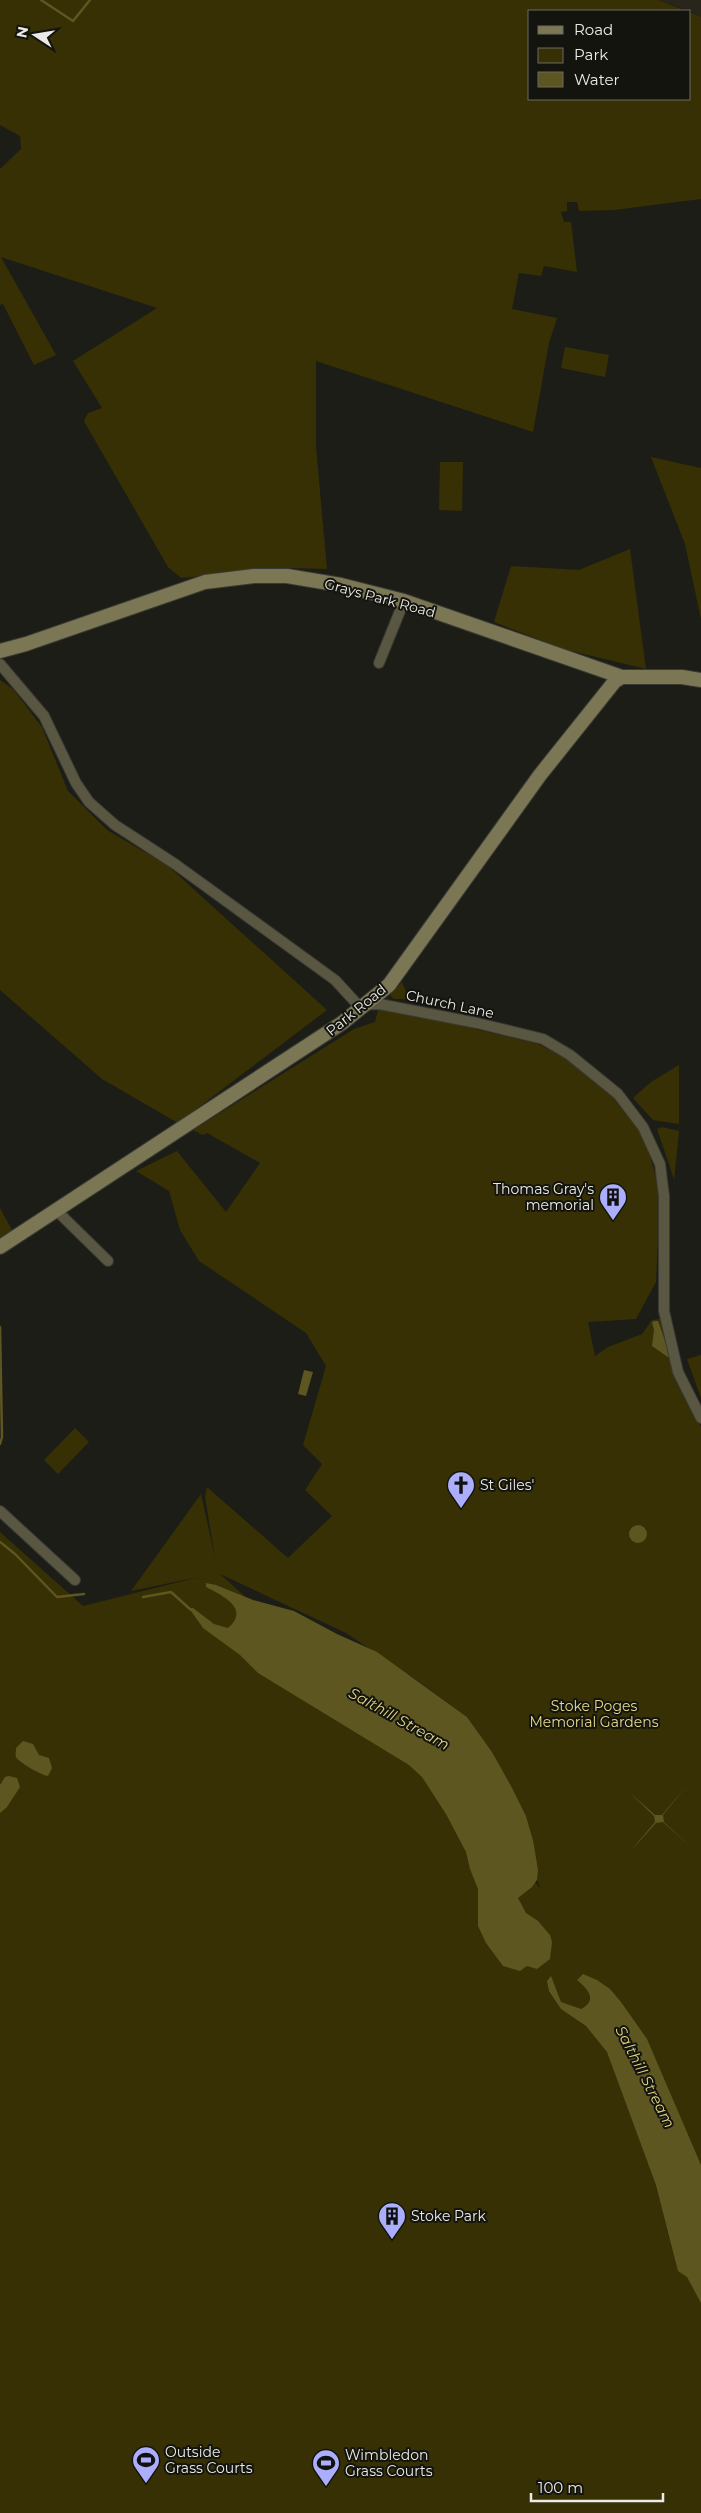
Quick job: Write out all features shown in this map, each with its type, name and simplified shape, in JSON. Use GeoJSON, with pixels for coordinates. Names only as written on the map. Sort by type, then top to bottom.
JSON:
{"type":"FeatureCollection","features":[{"type":"Feature","properties":{"kind":"main road","name":"Grays Park Road"},"geometry":{"type":"LineString","coordinates":[[0,651],[26,644],[205,582],[254,576],[287,576],[341,585],[404,601],[622,677],[682,677],[701,680]]}},
{"type":"Feature","properties":{"kind":"main road","name":"Park Road"},"geometry":{"type":"LineString","coordinates":[[0,1247],[204,1116],[342,1024],[389,984],[540,775],[615,682],[622,677]]}},
{"type":"Feature","properties":{"kind":"street"},"geometry":{"type":"LineString","coordinates":[[379,663],[404,601]]}},
{"type":"Feature","properties":{"kind":"street"},"geometry":{"type":"LineString","coordinates":[[0,664],[44,716],[76,783],[89,802],[115,825],[175,864],[335,980],[358,1006],[364,1006]]}},
{"type":"Feature","properties":{"kind":"street","name":"Church Lane"},"geometry":{"type":"LineString","coordinates":[[364,1006],[379,1004],[477,1023],[543,1039],[570,1055],[618,1094],[643,1127],[660,1164],[664,1196],[664,1311],[678,1372],[701,1418]]}},
{"type":"Feature","properties":{"kind":"street"},"geometry":{"type":"LineString","coordinates":[[56,1210],[108,1260]]}},
{"type":"Feature","properties":{"kind":"street"},"geometry":{"type":"LineString","coordinates":[[0,1511],[75,1580]]}},
{"type":"Feature","properties":{"kind":"shaded area"},"geometry":{"type":"Polygon","coordinates":[[[658,0],[701,0],[701,17],[691,10],[658,0]]]}},
{"type":"Feature","properties":{"kind":"green space"},"geometry":{"type":"Polygon","coordinates":[[[0,0],[658,0],[684,10],[528,10],[528,100],[691,100],[691,12],[701,17],[701,199],[614,210],[579,211],[577,202],[567,202],[567,211],[561,212],[564,222],[571,222],[577,272],[544,266],[541,276],[519,273],[512,309],[557,318],[549,343],[533,432],[316,361],[316,447],[327,569],[288,568],[181,578],[168,567],[85,423],[84,420],[88,413],[102,408],[73,361],[157,308],[1,257],[56,355],[34,365],[3,304],[0,305],[0,169],[21,149],[20,136],[0,125],[0,0]]]}},
{"type":"Feature","properties":{"kind":"green space"},"geometry":{"type":"Polygon","coordinates":[[[565,347],[609,355],[605,377],[561,368],[565,347]]]}},
{"type":"Feature","properties":{"kind":"green space"},"geometry":{"type":"Polygon","coordinates":[[[651,457],[701,468],[701,619],[685,544],[651,457]]]}},
{"type":"Feature","properties":{"kind":"green space"},"geometry":{"type":"Polygon","coordinates":[[[440,462],[463,462],[462,511],[439,510],[440,462]]]}},
{"type":"Feature","properties":{"kind":"green space"},"geometry":{"type":"Polygon","coordinates":[[[630,549],[646,669],[563,649],[494,622],[511,566],[579,570],[630,549]]]}},
{"type":"Feature","properties":{"kind":"green space"},"geometry":{"type":"Polygon","coordinates":[[[0,680],[13,689],[42,727],[68,791],[107,830],[167,865],[327,1010],[178,1123],[102,1079],[0,990],[0,680]]]}},
{"type":"Feature","properties":{"kind":"green space"},"geometry":{"type":"Polygon","coordinates":[[[402,982],[409,999],[394,999],[390,995],[402,982]]]}},
{"type":"Feature","properties":{"kind":"green space","name":"Stoke Poges Memorial Gardens"},"geometry":{"type":"Polygon","coordinates":[[[379,1006],[538,1044],[572,1062],[613,1096],[644,1135],[660,1191],[656,1282],[636,1319],[588,1322],[595,1356],[608,1347],[642,1334],[652,1320],[660,1319],[673,1361],[701,1427],[701,2513],[0,2513],[0,1532],[83,1606],[199,1577],[131,1591],[201,1494],[215,1557],[205,1497],[207,1487],[288,1558],[332,1516],[305,1490],[322,1464],[303,1445],[326,1366],[306,1333],[199,1261],[180,1230],[169,1191],[136,1171],[177,1151],[226,1212],[260,1163],[207,1133],[203,1135],[193,1130],[354,1029],[375,1022],[379,1006]],[[220,1574],[424,1757],[541,1889],[537,1880],[533,1840],[526,1816],[492,1752],[467,1717],[418,1681],[346,1633],[220,1574]]]}},
{"type":"Feature","properties":{"kind":"green space"},"geometry":{"type":"Polygon","coordinates":[[[679,1065],[679,1124],[653,1120],[633,1098],[651,1082],[679,1065]]]}},
{"type":"Feature","properties":{"kind":"green space"},"geometry":{"type":"Polygon","coordinates":[[[662,1127],[679,1131],[673,1191],[674,1179],[657,1129],[662,1127]]]}},
{"type":"Feature","properties":{"kind":"green space"},"geometry":{"type":"Polygon","coordinates":[[[0,1208],[13,1232],[0,1240],[0,1208]]]}},
{"type":"Feature","properties":{"kind":"green space"},"geometry":{"type":"Polygon","coordinates":[[[701,1355],[701,1398],[687,1359],[701,1355]]]}},
{"type":"Feature","properties":{"kind":"green space"},"geometry":{"type":"Polygon","coordinates":[[[75,1428],[89,1442],[58,1474],[44,1460],[75,1428]]]}},
{"type":"Feature","properties":{"kind":"water"},"geometry":{"type":"Polygon","coordinates":[[[658,1321],[672,1360],[652,1346],[654,1330],[652,1322],[658,1321]]]}},
{"type":"Feature","properties":{"kind":"water"},"geometry":{"type":"Polygon","coordinates":[[[304,1370],[313,1372],[306,1396],[298,1394],[304,1370]]]}},
{"type":"Feature","properties":{"kind":"water"},"geometry":{"type":"Polygon","coordinates":[[[638,1525],[644,1528],[647,1534],[644,1540],[638,1543],[632,1540],[629,1534],[632,1528],[638,1525]]]}},
{"type":"Feature","properties":{"kind":"water"},"geometry":{"type":"Polygon","coordinates":[[[206,1583],[216,1585],[253,1600],[294,1611],[337,1634],[377,1652],[467,1717],[492,1752],[526,1816],[533,1840],[538,1870],[537,1880],[532,1887],[518,1898],[526,1913],[538,1921],[550,1935],[552,1942],[550,1959],[537,1969],[527,1966],[520,1971],[503,1966],[486,1943],[478,1926],[478,1889],[466,1852],[446,1814],[422,1777],[409,1765],[258,1673],[240,1655],[203,1628],[189,1608],[193,1608],[214,1624],[228,1628],[234,1621],[236,1614],[235,1608],[231,1603],[226,1598],[206,1587],[206,1583]]]}},
{"type":"Feature","properties":{"kind":"water"},"geometry":{"type":"Polygon","coordinates":[[[23,1741],[33,1744],[39,1755],[49,1758],[52,1768],[48,1776],[41,1774],[16,1757],[16,1748],[23,1741]]]}},
{"type":"Feature","properties":{"kind":"water"},"geometry":{"type":"Polygon","coordinates":[[[5,1777],[17,1778],[20,1787],[7,1807],[0,1813],[0,1785],[5,1777]]]}},
{"type":"Feature","properties":{"kind":"water"},"geometry":{"type":"Polygon","coordinates":[[[688,1784],[663,1815],[664,1822],[693,1849],[663,1822],[656,1823],[629,1853],[655,1822],[654,1816],[628,1791],[655,1815],[662,1815],[688,1784]]]}},
{"type":"Feature","properties":{"kind":"water"},"geometry":{"type":"Polygon","coordinates":[[[583,1974],[597,1980],[610,1989],[647,2039],[701,2165],[701,2303],[687,2277],[678,2271],[656,2185],[607,2052],[586,2026],[561,2009],[549,1991],[547,1981],[551,1976],[561,2002],[581,2009],[586,2006],[590,1998],[588,1991],[577,1980],[583,1974]]]}},
{"type":"Feature","properties":{"kind":"waterway"},"geometry":{"type":"LineString","coordinates":[[41,0],[73,21],[90,0]]}},
{"type":"Feature","properties":{"kind":"waterway","name":"Salthill Stream"},"geometry":{"type":"LineString","coordinates":[[0,1327],[2,1437],[0,1444]]}},
{"type":"Feature","properties":{"kind":"waterway","name":"Salthill Stream"},"geometry":{"type":"LineString","coordinates":[[0,1542],[15,1554],[57,1597],[84,1594]]}},
{"type":"Feature","properties":{"kind":"waterway","name":"Salthill Stream"},"geometry":{"type":"LineString","coordinates":[[143,1597],[171,1592],[191,1610]]}},
{"type":"Feature","properties":{"kind":"place","name":"Thomas Gray's memorial"},"geometry":{"type":"Point","coordinates":[613,1221]}},
{"type":"Feature","properties":{"kind":"place","name":"St Giles'"},"geometry":{"type":"Point","coordinates":[461,1509]}},
{"type":"Feature","properties":{"kind":"place","name":"Stoke Park"},"geometry":{"type":"Point","coordinates":[392,2240]}},
{"type":"Feature","properties":{"kind":"place","name":"Outside Grass Courts"},"geometry":{"type":"Point","coordinates":[146,2484]}},
{"type":"Feature","properties":{"kind":"place","name":"Wimbledon Grass Courts"},"geometry":{"type":"Point","coordinates":[326,2487]}}]}
